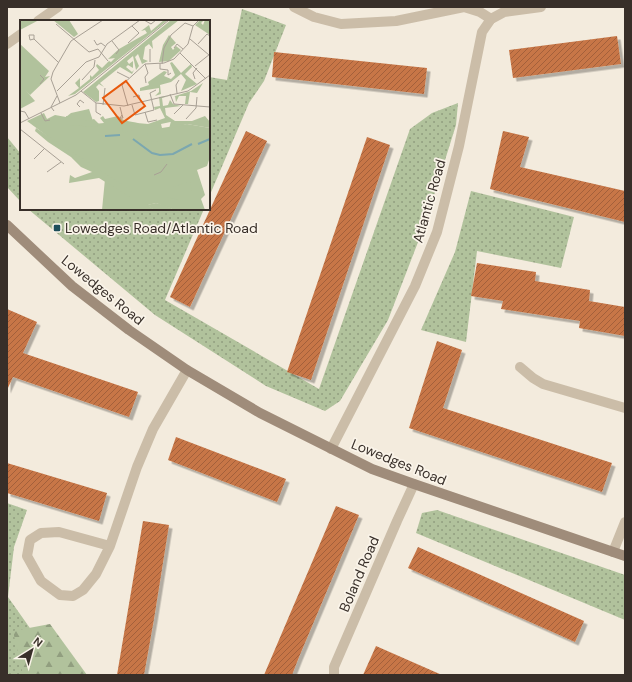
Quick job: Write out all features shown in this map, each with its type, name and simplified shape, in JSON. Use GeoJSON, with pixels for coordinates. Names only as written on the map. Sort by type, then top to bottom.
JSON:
{"type":"FeatureCollection","features":[{"type":"Feature","properties":{"kind":"street"},"geometry":{"type":"LineString","coordinates":[[39,20],[58,7]]}},
{"type":"Feature","properties":{"kind":"street"},"geometry":{"type":"LineString","coordinates":[[294,7],[314,17],[341,24],[396,22],[464,7],[480,12],[491,19],[504,12],[541,7]]}},
{"type":"Feature","properties":{"kind":"street","name":"Atlantic Road"},"geometry":{"type":"LineString","coordinates":[[331,449],[415,286],[437,232],[459,146],[482,32],[491,19]]}},
{"type":"Feature","properties":{"kind":"street"},"geometry":{"type":"LineString","coordinates":[[7,44],[20,35]]}},
{"type":"Feature","properties":{"kind":"street","name":"Lowedges Road"},"geometry":{"type":"LineString","coordinates":[[7,225],[72,286],[129,330],[187,370],[260,413],[372,469],[625,556]]}},
{"type":"Feature","properties":{"kind":"street"},"geometry":{"type":"LineString","coordinates":[[520,367],[532,378],[543,384],[625,408]]}},
{"type":"Feature","properties":{"kind":"street"},"geometry":{"type":"LineString","coordinates":[[110,546],[59,532],[41,532],[30,540],[27,556],[41,581],[60,595],[73,596],[83,590],[92,579],[110,546],[153,429],[187,370]]}},
{"type":"Feature","properties":{"kind":"street","name":"Boland Road"},"geometry":{"type":"LineString","coordinates":[[334,675],[334,667],[414,484]]}},
{"type":"Feature","properties":{"kind":"street"},"geometry":{"type":"LineString","coordinates":[[613,552],[625,522]]}},
{"type":"Feature","properties":{"kind":"green space"},"geometry":{"type":"Polygon","coordinates":[[[242,9],[286,25],[264,81],[249,103],[210,195],[210,77],[227,80],[242,9]]]}},
{"type":"Feature","properties":{"kind":"green space"},"geometry":{"type":"Polygon","coordinates":[[[458,103],[456,125],[425,224],[388,320],[340,401],[325,411],[266,386],[155,315],[29,210],[204,210],[165,300],[319,389],[410,129],[432,113],[458,103]]]}},
{"type":"Feature","properties":{"kind":"green space"},"geometry":{"type":"Polygon","coordinates":[[[7,137],[20,153],[20,201],[7,187],[7,137]]]}},
{"type":"Feature","properties":{"kind":"green space"},"geometry":{"type":"Polygon","coordinates":[[[471,191],[574,217],[561,268],[477,251],[466,342],[421,330],[455,252],[471,191]]]}},
{"type":"Feature","properties":{"kind":"green space"},"geometry":{"type":"Polygon","coordinates":[[[7,503],[27,510],[14,547],[8,597],[63,675],[7,675],[7,503]]]}},
{"type":"Feature","properties":{"kind":"green space"},"geometry":{"type":"Polygon","coordinates":[[[437,510],[625,575],[625,620],[416,533],[422,513],[437,510]]]}},
{"type":"Feature","properties":{"kind":"green space"},"geometry":{"type":"Polygon","coordinates":[[[50,624],[87,675],[23,675],[13,631],[50,624]]]}},
{"type":"Feature","properties":{"kind":"building"},"geometry":{"type":"Polygon","coordinates":[[[617,36],[621,64],[513,78],[509,50],[617,36]]]}},
{"type":"Feature","properties":{"kind":"building"},"geometry":{"type":"Polygon","coordinates":[[[274,52],[427,68],[424,94],[272,77],[274,52]]]}},
{"type":"Feature","properties":{"kind":"building"},"geometry":{"type":"Polygon","coordinates":[[[246,131],[267,141],[190,307],[170,297],[246,131]]]}},
{"type":"Feature","properties":{"kind":"building"},"geometry":{"type":"Polygon","coordinates":[[[503,131],[529,137],[520,167],[625,191],[625,222],[490,189],[503,131]]]}},
{"type":"Feature","properties":{"kind":"building"},"geometry":{"type":"Polygon","coordinates":[[[367,137],[390,145],[311,380],[287,372],[367,137]]]}},
{"type":"Feature","properties":{"kind":"building"},"geometry":{"type":"Polygon","coordinates":[[[477,263],[536,272],[535,281],[590,290],[589,301],[625,307],[625,336],[579,328],[580,321],[501,309],[503,301],[471,296],[477,263]]]}},
{"type":"Feature","properties":{"kind":"building"},"geometry":{"type":"Polygon","coordinates":[[[7,309],[37,322],[23,353],[138,392],[129,417],[13,377],[7,390],[7,309]]]}},
{"type":"Feature","properties":{"kind":"building"},"geometry":{"type":"Polygon","coordinates":[[[437,341],[462,350],[443,408],[612,463],[602,492],[409,428],[437,341]]]}},
{"type":"Feature","properties":{"kind":"building"},"geometry":{"type":"Polygon","coordinates":[[[176,437],[286,479],[277,502],[168,460],[176,437]]]}},
{"type":"Feature","properties":{"kind":"building"},"geometry":{"type":"Polygon","coordinates":[[[7,463],[107,493],[99,521],[7,493],[7,463]]]}},
{"type":"Feature","properties":{"kind":"building"},"geometry":{"type":"Polygon","coordinates":[[[336,506],[359,515],[292,675],[264,675],[336,506]]]}},
{"type":"Feature","properties":{"kind":"building"},"geometry":{"type":"Polygon","coordinates":[[[143,521],[169,525],[154,619],[144,675],[117,675],[143,521]]]}},
{"type":"Feature","properties":{"kind":"building"},"geometry":{"type":"Polygon","coordinates":[[[418,547],[584,621],[575,642],[408,568],[418,547]]]}},
{"type":"Feature","properties":{"kind":"building"},"geometry":{"type":"Polygon","coordinates":[[[376,646],[442,675],[363,675],[376,646]]]}},
{"type":"Feature","properties":{"kind":"place","name":"Lowedges Road/Atlantic Road"},"geometry":{"type":"Point","coordinates":[57,228]}}]}
